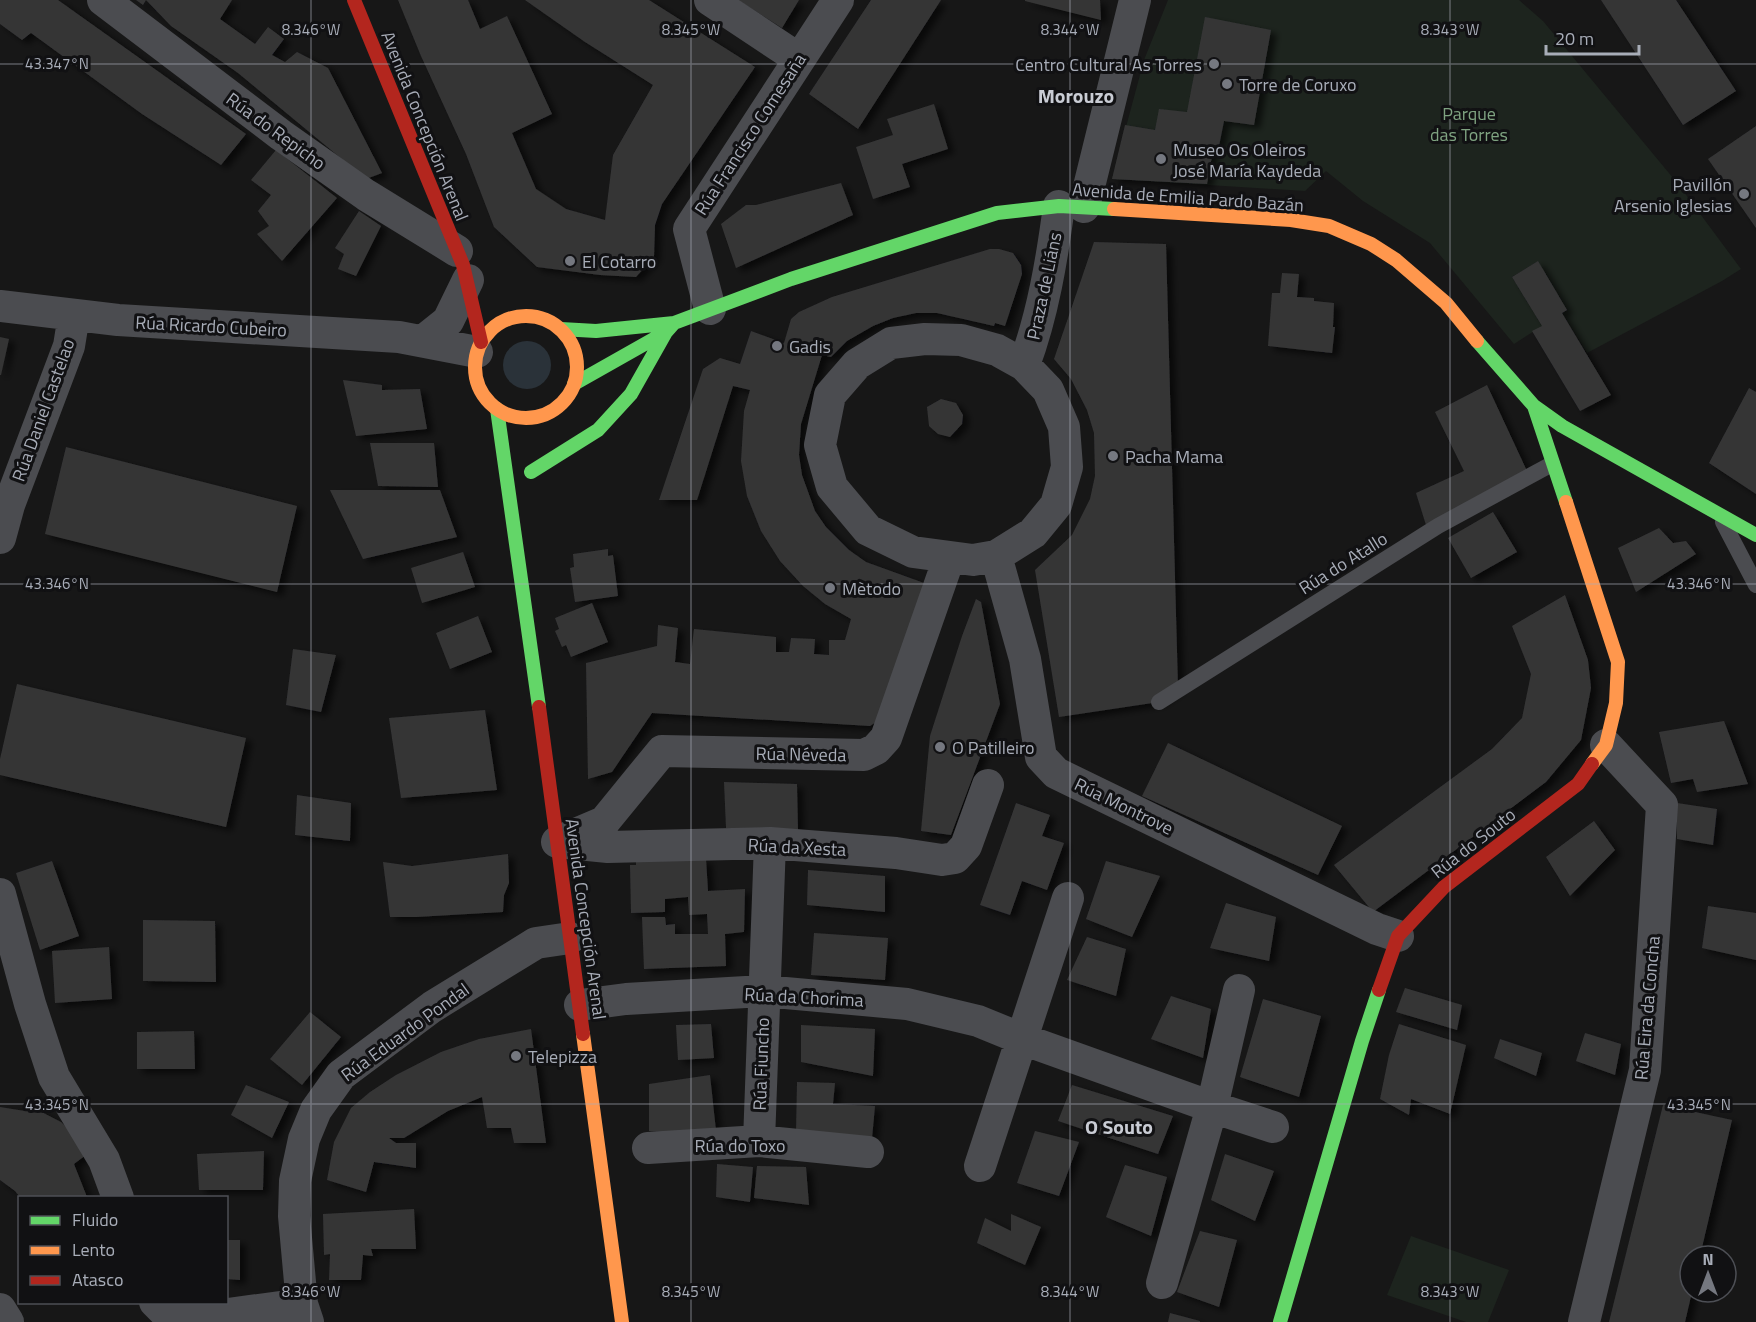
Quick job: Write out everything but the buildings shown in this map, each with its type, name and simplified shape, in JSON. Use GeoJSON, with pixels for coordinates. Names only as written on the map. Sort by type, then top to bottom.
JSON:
{"type":"FeatureCollection","features":[{"type":"Feature","properties":{"kind":"street","name":"Rúa do Repicho"},"geometry":{"type":"LineString","coordinates":[[103,0],[281,135],[468,271]]}},
{"type":"Feature","properties":{"kind":"street","name":"Avenida Concepción Arenal"},"geometry":{"type":"LineString","coordinates":[[354,0],[468,271],[479,347],[474,368],[477,384],[485,398],[497,409],[622,1322]]}},
{"type":"Feature","properties":{"kind":"street"},"geometry":{"type":"LineString","coordinates":[[710,0],[799,59]]}},
{"type":"Feature","properties":{"kind":"street","name":"Rúa Francisco Comesaña"},"geometry":{"type":"LineString","coordinates":[[710,309],[689,229],[838,0]]}},
{"type":"Feature","properties":{"kind":"street","name":"Praza de Liáns"},"geometry":{"type":"LineString","coordinates":[[1024,365],[1032,345],[1051,260],[1072,206],[1135,0]]}},
{"type":"Feature","properties":{"kind":"street","name":"Avenida de Emilia Pardo Bazán"},"geometry":{"type":"LineString","coordinates":[[574,384],[670,327],[710,309],[791,279],[997,213],[1072,206],[1291,220],[1329,226],[1371,244],[1396,260],[1446,303],[1534,406],[1562,426],[1756,535]]}},
{"type":"Feature","properties":{"kind":"street"},"geometry":{"type":"LineString","coordinates":[[423,341],[448,321],[468,271]]}},
{"type":"Feature","properties":{"kind":"street","name":"Rúa Ricardo Cubeiro"},"geometry":{"type":"LineString","coordinates":[[0,306],[118,320],[399,337],[479,347]]}},
{"type":"Feature","properties":{"kind":"street"},"geometry":{"type":"LineString","coordinates":[[479,347],[488,332],[511,313],[547,320],[561,329],[570,339],[576,356],[577,370],[574,384],[566,398],[554,409],[540,416],[525,418],[497,409]]}},
{"type":"Feature","properties":{"kind":"street","name":"Rúa Daniel Castelao"},"geometry":{"type":"LineString","coordinates":[[0,538],[9,505],[69,346],[74,315]]}},
{"type":"Feature","properties":{"kind":"street"},"geometry":{"type":"LineString","coordinates":[[527,482],[598,430],[631,394],[670,327]]}},
{"type":"Feature","properties":{"kind":"street","name":"Avenida de Emilia Pardo Bazán"},"geometry":{"type":"LineString","coordinates":[[561,329],[596,331],[670,327]]}},
{"type":"Feature","properties":{"kind":"street","name":"Praza de Liáns"},"geometry":{"type":"LineString","coordinates":[[925,339],[961,340],[997,350],[1024,365],[1048,390],[1064,427],[1066,467],[1056,505],[1033,533],[996,556],[973,560],[914,552],[868,530],[832,487],[820,444],[830,395],[857,364],[891,343],[925,339]]}},
{"type":"Feature","properties":{"kind":"street","name":"Rúa do Souto"},"geometry":{"type":"LineString","coordinates":[[1280,1322],[1362,1041],[1398,936],[1444,887],[1578,784],[1606,745],[1616,703],[1618,662],[1534,406]]}},
{"type":"Feature","properties":{"kind":"street"},"geometry":{"type":"LineString","coordinates":[[544,432],[554,409]]}},
{"type":"Feature","properties":{"kind":"street","name":"Avenida Concepción Arenal"},"geometry":{"type":"LineString","coordinates":[[513,521],[537,452]]}},
{"type":"Feature","properties":{"kind":"street","name":"Rúa Montrove"},"geometry":{"type":"LineString","coordinates":[[996,556],[1025,659],[1041,757],[1056,773],[1377,928],[1398,936]]}},
{"type":"Feature","properties":{"kind":"street","name":"Rúa Néveda"},"geometry":{"type":"LineString","coordinates":[[557,842],[604,822],[662,751],[864,755],[876,749],[886,738],[949,558]]}},
{"type":"Feature","properties":{"kind":"street","name":"Rúa Eira da Concha"},"geometry":{"type":"LineString","coordinates":[[1584,1322],[1645,1070],[1662,805],[1606,745]]}},
{"type":"Feature","properties":{"kind":"street","name":"Rúa da Xesta"},"geometry":{"type":"LineString","coordinates":[[557,842],[608,847],[770,843],[896,853],[942,860],[955,858],[966,846],[988,785]]}},
{"type":"Feature","properties":{"kind":"street","name":"Rúa Fiuncho"},"geometry":{"type":"LineString","coordinates":[[759,1141],[770,843]]}},
{"type":"Feature","properties":{"kind":"street"},"geometry":{"type":"LineString","coordinates":[[0,894],[30,1004],[54,1077],[104,1160],[118,1196]]}},
{"type":"Feature","properties":{"kind":"street"},"geometry":{"type":"LineString","coordinates":[[980,1166],[1068,898]]}},
{"type":"Feature","properties":{"kind":"street","name":"Rúa Eduardo Pondal"},"geometry":{"type":"LineString","coordinates":[[305,1313],[294,1216],[295,1181],[304,1139],[316,1110],[341,1075],[432,1007],[536,943],[570,938]]}},
{"type":"Feature","properties":{"kind":"street"},"geometry":{"type":"LineString","coordinates":[[1162,1283],[1212,1107],[1239,990]]}},
{"type":"Feature","properties":{"kind":"street","name":"Rúa da Chorima"},"geometry":{"type":"LineString","coordinates":[[580,1005],[626,999],[764,992],[907,1004],[978,1021],[1212,1107],[1273,1127]]}},
{"type":"Feature","properties":{"kind":"street","name":"Rúa do Toxo"},"geometry":{"type":"LineString","coordinates":[[648,1148],[759,1141],[868,1152]]}},
{"type":"Feature","properties":{"kind":"street"},"geometry":{"type":"LineString","coordinates":[[157,1304],[169,1316],[199,1318],[305,1313]]}},
{"type":"Feature","properties":{"kind":"street"},"geometry":{"type":"LineString","coordinates":[[0,1309],[9,1322]]}},
{"type":"Feature","properties":{"kind":"lane","name":"Rúa do Atallo"},"geometry":{"type":"LineString","coordinates":[[1159,702],[1438,526],[1552,464]]}},
{"type":"Feature","properties":{"kind":"lane"},"geometry":{"type":"LineString","coordinates":[[1719,514],[1756,585]]}},
{"type":"Feature","properties":{"kind":"green space","name":"Parque das Torres"},"geometry":{"type":"Polygon","coordinates":[[[1168,0],[1519,0],[1543,21],[1678,184],[1741,269],[1587,353],[1562,313],[1567,310],[1537,262],[1512,277],[1542,326],[1514,344],[1430,243],[1363,201],[1326,171],[1305,191],[1112,179],[1144,60],[1168,0]]]}},
{"type":"Feature","properties":{"kind":"green space"},"geometry":{"type":"Polygon","coordinates":[[[1411,1236],[1509,1270],[1488,1322],[1466,1322],[1387,1295],[1411,1236]]]}},
{"type":"Feature","properties":{"kind":"shaded area"},"geometry":{"type":"Polygon","coordinates":[[[527,341],[544,348],[551,365],[544,382],[527,389],[510,382],[503,365],[510,348],[527,341]]]}},
{"type":"Feature","properties":{"kind":"traffic: fast"},"geometry":{"type":"LineString","coordinates":[[561,329],[596,331],[674,323],[791,279],[997,213],[1059,206],[1114,209]]}},
{"type":"Feature","properties":{"kind":"traffic: fast"},"geometry":{"type":"LineString","coordinates":[[531,472],[598,430],[631,394],[666,332],[674,323]]}},
{"type":"Feature","properties":{"kind":"traffic: fast"},"geometry":{"type":"LineString","coordinates":[[574,384],[666,332]]}},
{"type":"Feature","properties":{"kind":"traffic: fast"},"geometry":{"type":"LineString","coordinates":[[1477,341],[1534,406],[1562,426],[1756,535]]}},
{"type":"Feature","properties":{"kind":"traffic: fast"},"geometry":{"type":"LineString","coordinates":[[1534,406],[1566,502]]}},
{"type":"Feature","properties":{"kind":"traffic: fast"},"geometry":{"type":"LineString","coordinates":[[497,409],[539,707]]}},
{"type":"Feature","properties":{"kind":"traffic: fast"},"geometry":{"type":"LineString","coordinates":[[1280,1322],[1379,990]]}},
{"type":"Feature","properties":{"kind":"traffic: slow"},"geometry":{"type":"LineString","coordinates":[[1114,209],[1291,220],[1329,226],[1371,244],[1396,260],[1446,303],[1477,341]]}},
{"type":"Feature","properties":{"kind":"traffic: slow"},"geometry":{"type":"LineString","coordinates":[[526,316],[545,320],[562,331],[573,348],[577,367],[573,386],[562,403],[545,414],[526,418],[507,414],[490,403],[479,386],[475,367],[479,348],[490,331],[507,320],[526,316]]}},
{"type":"Feature","properties":{"kind":"traffic: slow"},"geometry":{"type":"LineString","coordinates":[[1566,502],[1618,662],[1616,703],[1606,745],[1592,764]]}},
{"type":"Feature","properties":{"kind":"traffic: slow"},"geometry":{"type":"LineString","coordinates":[[583,1034],[622,1322]]}},
{"type":"Feature","properties":{"kind":"traffic: jam"},"geometry":{"type":"LineString","coordinates":[[354,0],[463,265],[481,342]]}},
{"type":"Feature","properties":{"kind":"traffic: jam"},"geometry":{"type":"LineString","coordinates":[[539,707],[583,1034]]}},
{"type":"Feature","properties":{"kind":"traffic: jam"},"geometry":{"type":"LineString","coordinates":[[1379,990],[1398,936],[1444,887],[1578,784],[1592,764]]}},
{"type":"Feature","properties":{"kind":"place","name":"Centro Cultural As Torres"},"geometry":{"type":"Point","coordinates":[1214,64]}},
{"type":"Feature","properties":{"kind":"place","name":"Torre de Coruxo"},"geometry":{"type":"Point","coordinates":[1227,84]}},
{"type":"Feature","properties":{"kind":"place","name":"Museo Os Oleiros José María Kaydeda"},"geometry":{"type":"Point","coordinates":[1161,159]}},
{"type":"Feature","properties":{"kind":"place","name":"Pavillón Arsenio Iglesias"},"geometry":{"type":"Point","coordinates":[1744,194]}},
{"type":"Feature","properties":{"kind":"place","name":"El Cotarro"},"geometry":{"type":"Point","coordinates":[570,261]}},
{"type":"Feature","properties":{"kind":"place","name":"Gadis"},"geometry":{"type":"Point","coordinates":[777,346]}},
{"type":"Feature","properties":{"kind":"place","name":"Pacha Mama"},"geometry":{"type":"Point","coordinates":[1113,456]}},
{"type":"Feature","properties":{"kind":"place","name":"Mètodo"},"geometry":{"type":"Point","coordinates":[830,588]}},
{"type":"Feature","properties":{"kind":"place","name":"O Patilleiro"},"geometry":{"type":"Point","coordinates":[940,747]}},
{"type":"Feature","properties":{"kind":"place","name":"Telepizza"},"geometry":{"type":"Point","coordinates":[516,1056]}},
{"type":"Feature","properties":{"kind":"district","name":"Morouzo"},"geometry":{"type":"Point","coordinates":[1076,95]}},
{"type":"Feature","properties":{"kind":"district","name":"O Souto"},"geometry":{"type":"Point","coordinates":[1119,1126]}}]}
